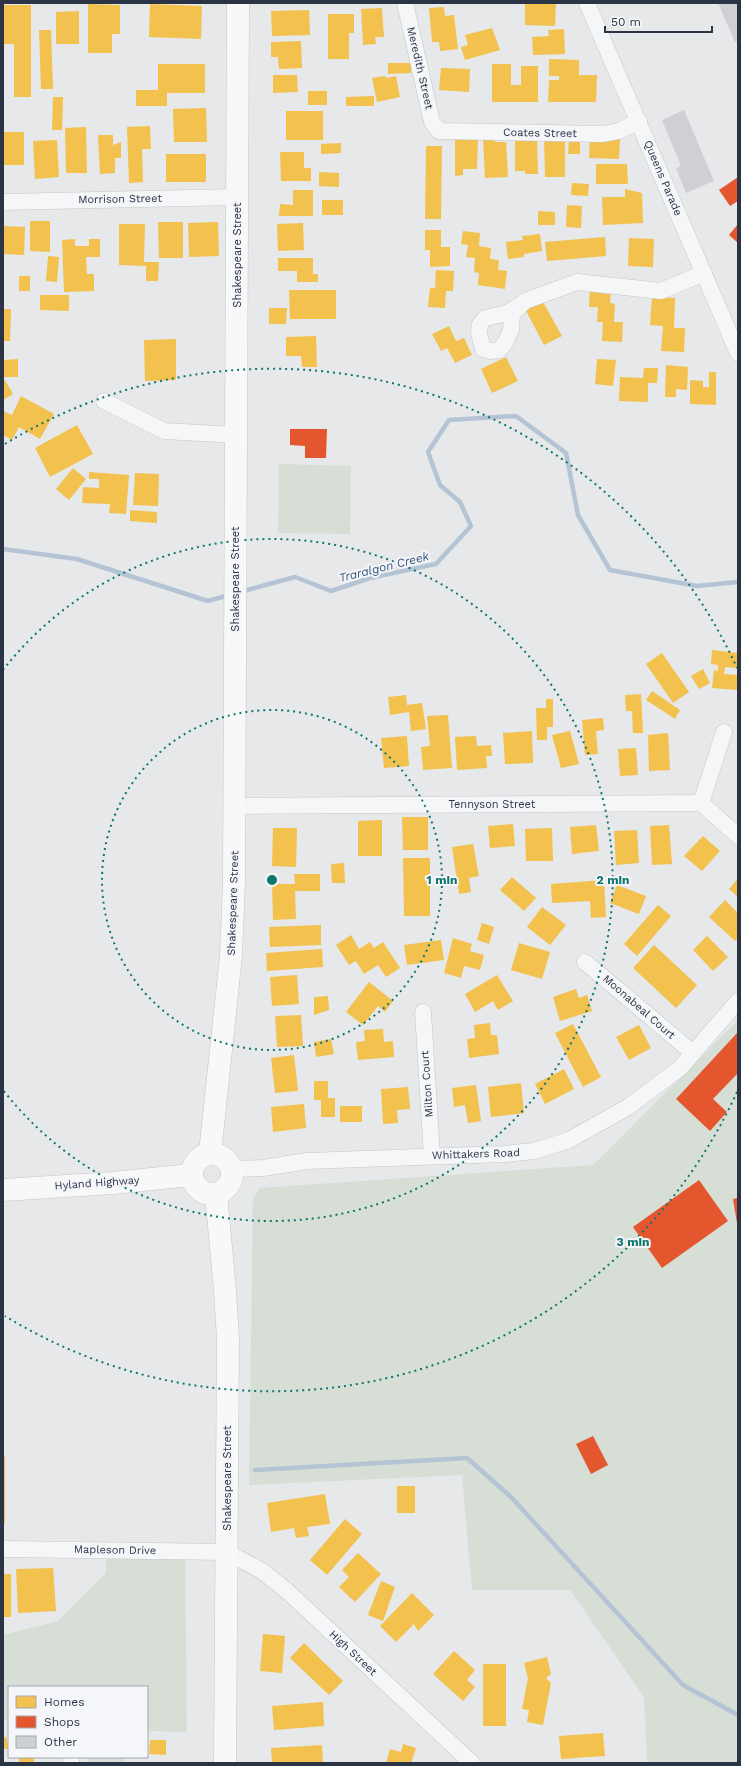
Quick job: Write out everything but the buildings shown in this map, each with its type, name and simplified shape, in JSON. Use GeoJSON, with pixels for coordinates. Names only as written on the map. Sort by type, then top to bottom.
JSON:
{"type":"FeatureCollection","features":[{"type":"Feature","properties":{"kind":"main road","name":"Shakespeare Street"},"geometry":{"type":"LineString","coordinates":[[210,1153],[232,956],[237,435],[238,3]]}},
{"type":"Feature","properties":{"kind":"main road"},"geometry":{"type":"LineString","coordinates":[[210,1153],[224,1157],[232,1169],[231,1182],[222,1192],[216,1194],[203,1192],[192,1180],[191,1174],[196,1160],[203,1155],[210,1153]]}},
{"type":"Feature","properties":{"kind":"main road","name":"Hyland Highway"},"geometry":{"type":"LineString","coordinates":[[3,1190],[113,1183],[191,1174]]}},
{"type":"Feature","properties":{"kind":"main road","name":"Shakespeare Street"},"geometry":{"type":"LineString","coordinates":[[216,1194],[228,1339],[225,1763]]}},
{"type":"Feature","properties":{"kind":"street","name":"Meredith Street"},"geometry":{"type":"LineString","coordinates":[[405,3],[432,122],[439,131]]}},
{"type":"Feature","properties":{"kind":"street","name":"Queens Parade"},"geometry":{"type":"LineString","coordinates":[[587,3],[738,353]]}},
{"type":"Feature","properties":{"kind":"street","name":"Coates Street"},"geometry":{"type":"LineString","coordinates":[[439,131],[603,134],[619,131],[639,121]]}},
{"type":"Feature","properties":{"kind":"street","name":"Morrison Street"},"geometry":{"type":"LineString","coordinates":[[3,202],[237,197]]}},
{"type":"Feature","properties":{"kind":"street"},"geometry":{"type":"LineString","coordinates":[[520,305],[525,301],[577,282],[661,291],[704,273]]}},
{"type":"Feature","properties":{"kind":"street"},"geometry":{"type":"LineString","coordinates":[[104,401],[164,431],[237,435]]}},
{"type":"Feature","properties":{"kind":"street"},"geometry":{"type":"LineString","coordinates":[[724,732],[701,803],[738,836]]}},
{"type":"Feature","properties":{"kind":"street","name":"Tennyson Street"},"geometry":{"type":"LineString","coordinates":[[234,806],[701,803]]}},
{"type":"Feature","properties":{"kind":"street","name":"Moonabeal Court"},"geometry":{"type":"LineString","coordinates":[[586,962],[693,1053]]}},
{"type":"Feature","properties":{"kind":"street","name":"Whittakers Road"},"geometry":{"type":"LineString","coordinates":[[232,1169],[263,1168],[307,1161],[432,1156],[471,1157],[534,1151],[569,1140],[628,1107],[680,1068],[738,1001]]}},
{"type":"Feature","properties":{"kind":"street","name":"Milton Court"},"geometry":{"type":"LineString","coordinates":[[423,1012],[432,1156]]}},
{"type":"Feature","properties":{"kind":"street","name":"Mapleson Drive"},"geometry":{"type":"LineString","coordinates":[[3,1549],[227,1552]]}},
{"type":"Feature","properties":{"kind":"street","name":"High Street"},"geometry":{"type":"LineString","coordinates":[[227,1552],[262,1571],[286,1591],[472,1763]]}},
{"type":"Feature","properties":{"kind":"shaded area"},"geometry":{"type":"Polygon","coordinates":[[[279,464],[351,466],[350,534],[278,533],[279,464]]]}},
{"type":"Feature","properties":{"kind":"shaded area"},"geometry":{"type":"Polygon","coordinates":[[[738,1020],[738,1763],[647,1763],[644,1697],[570,1590],[472,1590],[462,1475],[249,1485],[253,1199],[260,1188],[593,1165],[738,1020]]]}},
{"type":"Feature","properties":{"kind":"shaded area"},"geometry":{"type":"Polygon","coordinates":[[[106,1550],[185,1551],[187,1732],[152,1731],[148,1734],[148,1686],[8,1686],[8,1721],[3,1720],[3,1635],[58,1621],[106,1573],[106,1550]]]}},
{"type":"Feature","properties":{"kind":"shaded area"},"geometry":{"type":"Polygon","coordinates":[[[88,1758],[125,1758],[125,1763],[88,1763],[88,1758]]]}},
{"type":"Feature","properties":{"kind":"waterway","name":"Traralgon Creek"},"geometry":{"type":"LineString","coordinates":[[240,592],[295,577],[331,591],[370,578],[436,564],[471,526],[460,502],[440,485],[428,452],[449,420],[516,416],[566,453],[578,515],[610,570],[697,586],[738,582]]}},
{"type":"Feature","properties":{"kind":"waterway","name":"Traralgon Creek"},"geometry":{"type":"LineString","coordinates":[[3,549],[77,559],[208,601],[229,595]]}},
{"type":"Feature","properties":{"kind":"waterway"},"geometry":{"type":"LineString","coordinates":[[255,1470],[467,1458],[511,1497],[683,1685],[738,1715]]}}]}
